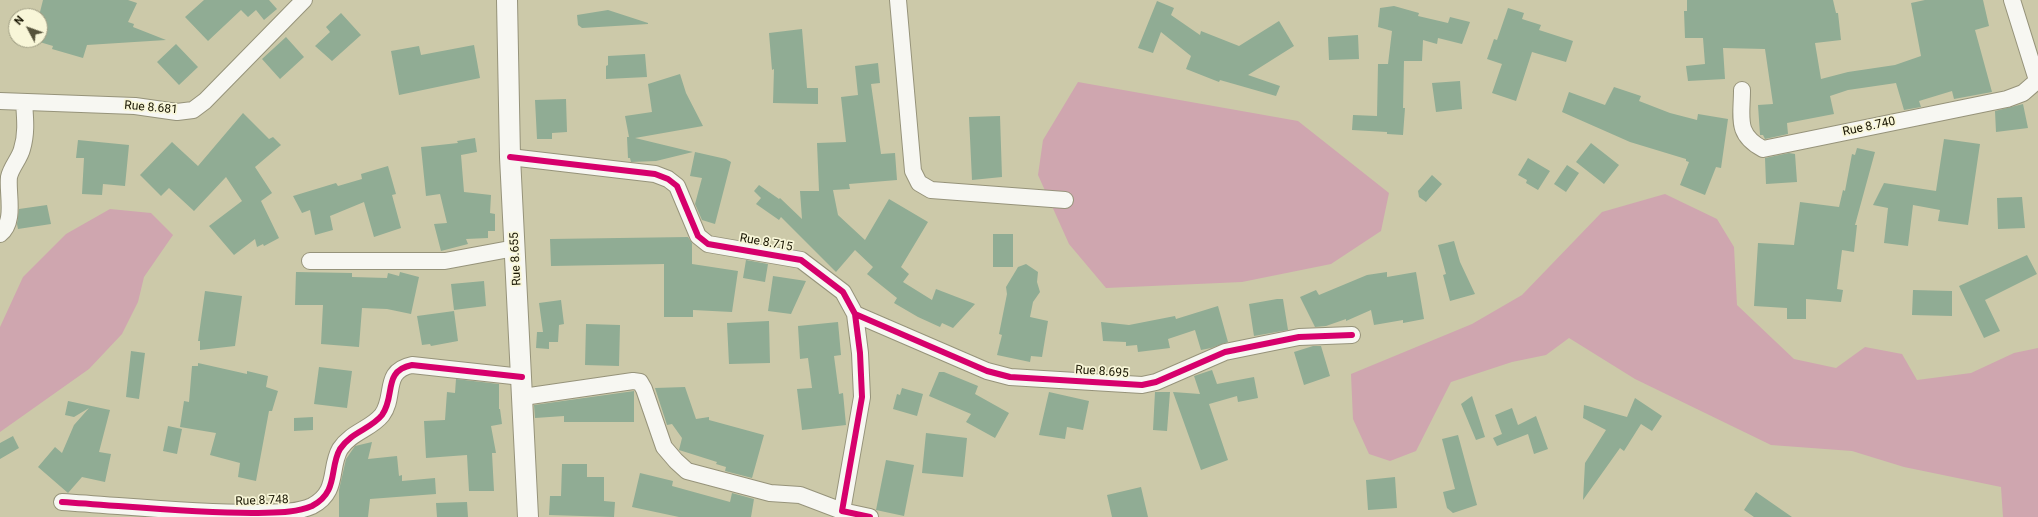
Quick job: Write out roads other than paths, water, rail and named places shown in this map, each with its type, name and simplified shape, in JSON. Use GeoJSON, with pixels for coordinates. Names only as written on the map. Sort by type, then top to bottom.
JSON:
{"type":"FeatureCollection","features":[{"type":"Feature","properties":{"kind":"street","name":"Rue 8.681"},"geometry":{"type":"LineString","coordinates":[[0,101],[135,106],[177,112],[193,110],[205,101],[303,0]]}},
{"type":"Feature","properties":{"kind":"street","name":"Rue 8.655"},"geometry":{"type":"LineString","coordinates":[[508,0],[510,157],[528,517]]}},
{"type":"Feature","properties":{"kind":"street"},"geometry":{"type":"LineString","coordinates":[[898,0],[913,171],[919,183],[931,190],[1065,200]]}},
{"type":"Feature","properties":{"kind":"street"},"geometry":{"type":"LineString","coordinates":[[2012,0],[2038,80]]}},
{"type":"Feature","properties":{"kind":"street","name":"Rue 8.740"},"geometry":{"type":"LineString","coordinates":[[1742,90],[1742,128],[1750,142],[1763,149],[2007,99],[2023,93],[2038,80]]}},
{"type":"Feature","properties":{"kind":"street"},"geometry":{"type":"LineString","coordinates":[[0,234],[9,220],[5,178],[22,149],[25,132],[24,102]]}},
{"type":"Feature","properties":{"kind":"street","name":"Rue 8.715"},"geometry":{"type":"LineString","coordinates":[[510,157],[655,174],[668,179],[677,186],[698,236],[708,244],[801,260],[843,292],[855,314],[860,352],[862,397],[842,511]]}},
{"type":"Feature","properties":{"kind":"street"},"geometry":{"type":"LineString","coordinates":[[310,261],[445,261],[515,248]]}},
{"type":"Feature","properties":{"kind":"street","name":"Rue 8.695"},"geometry":{"type":"LineString","coordinates":[[855,314],[987,371],[1010,377],[1118,385],[1142,386],[1156,382],[1225,352],[1299,337],[1352,335]]}},
{"type":"Feature","properties":{"kind":"street","name":"Rue 8.748"},"geometry":{"type":"LineString","coordinates":[[62,502],[228,513],[288,512],[312,506],[326,494],[334,475],[339,451],[346,441],[382,414],[394,375],[401,367],[412,365],[522,377]]}},
{"type":"Feature","properties":{"kind":"street"},"geometry":{"type":"LineString","coordinates":[[523,397],[633,381],[640,382],[644,389],[664,447],[687,471],[770,493],[800,495],[842,511],[870,517]]}}]}
